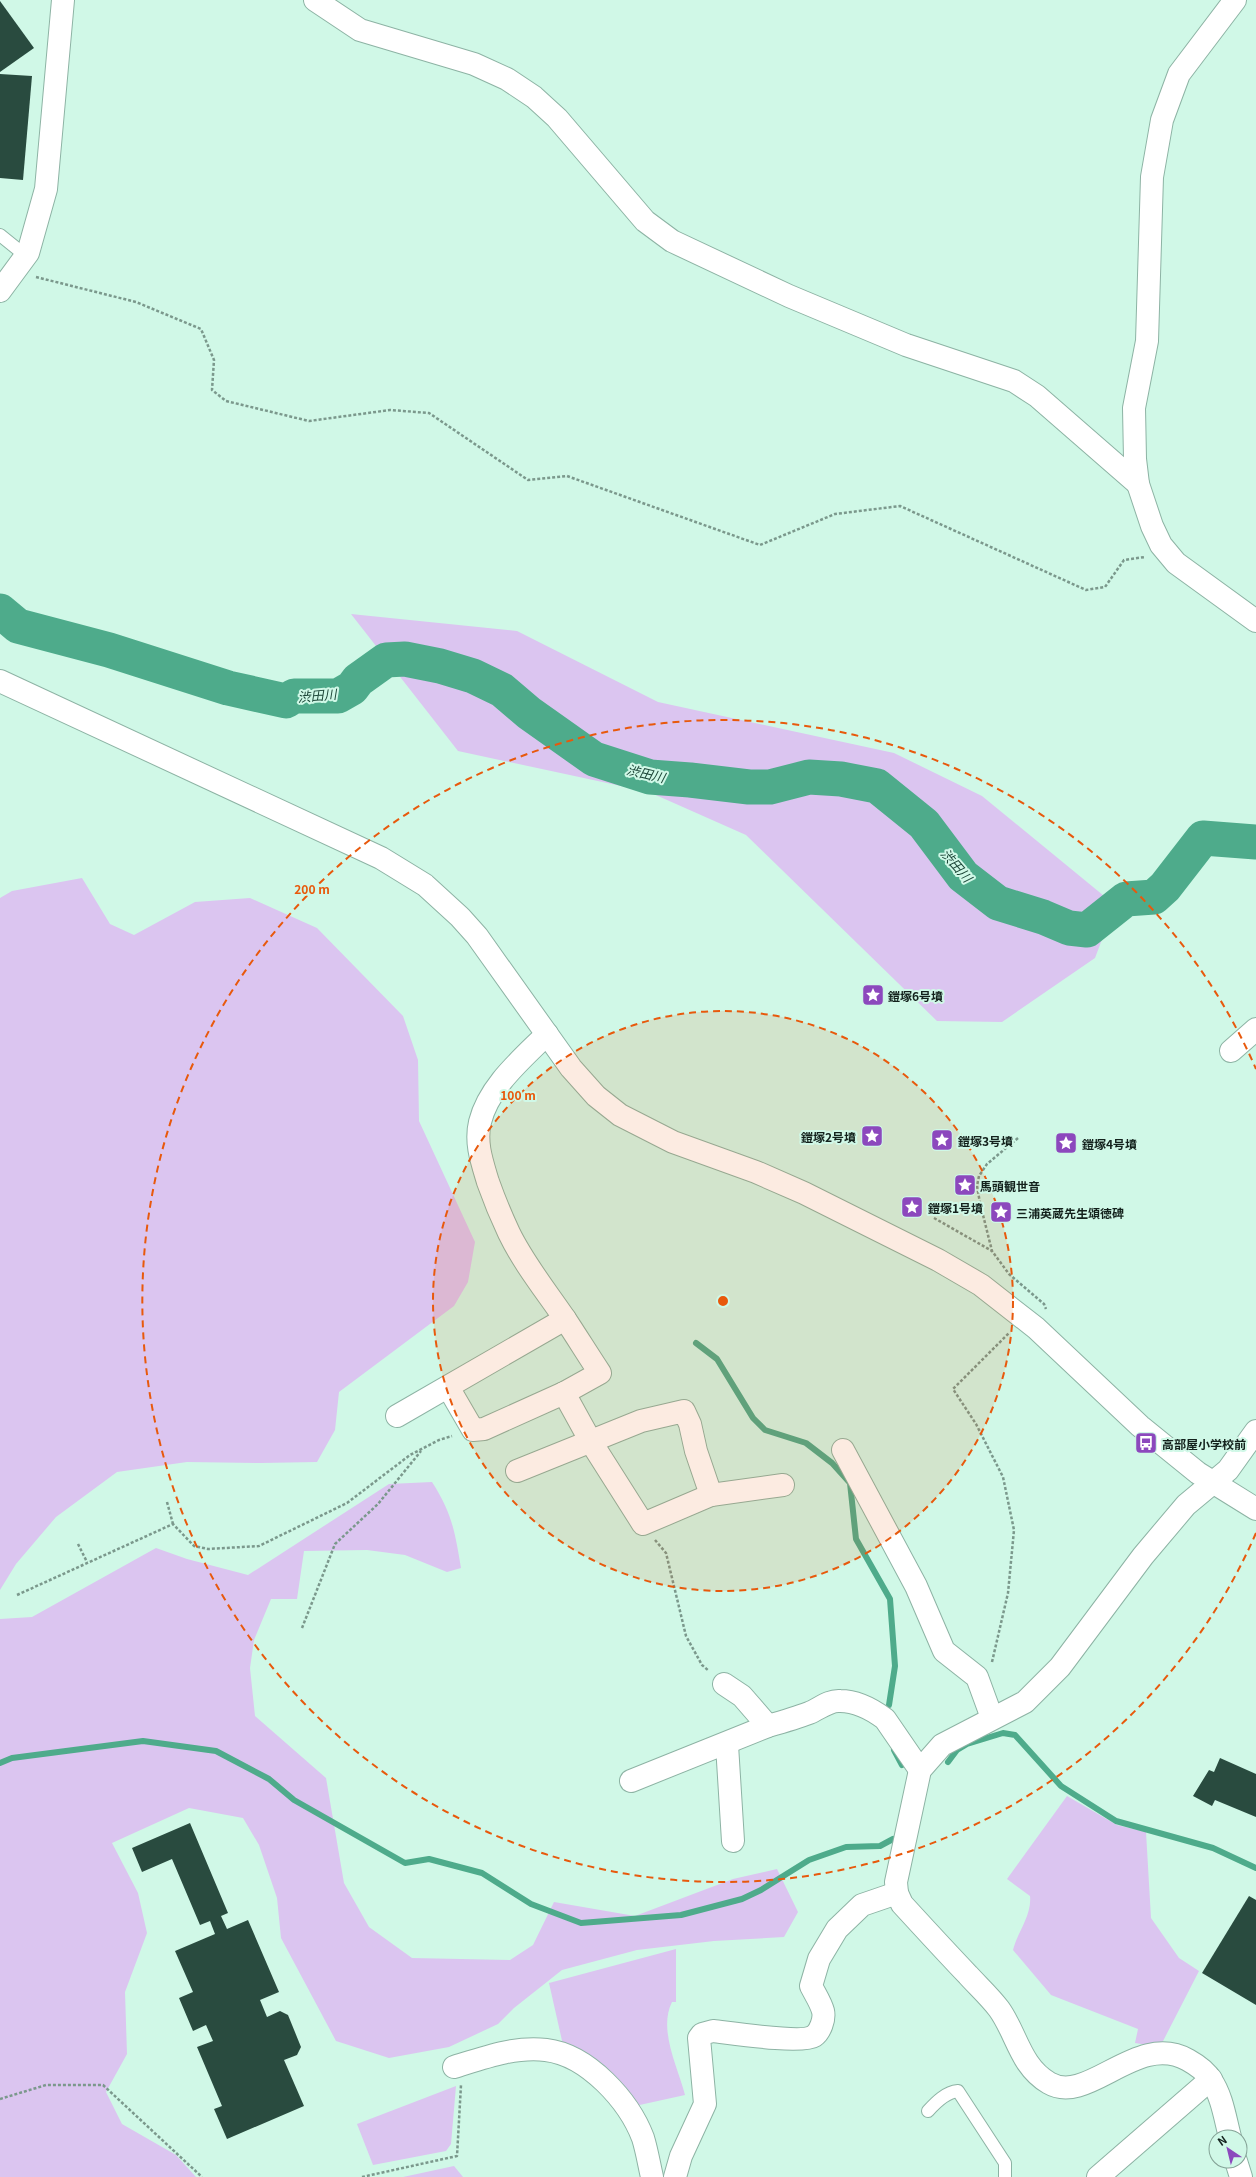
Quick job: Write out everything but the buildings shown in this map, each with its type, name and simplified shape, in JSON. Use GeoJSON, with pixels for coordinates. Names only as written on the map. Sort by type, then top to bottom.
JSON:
{"type":"FeatureCollection","features":[{"type":"Feature","properties":{"kind":"street"},"geometry":{"type":"LineString","coordinates":[[0,291],[21,264],[46,189],[63,0]]}},
{"type":"Feature","properties":{"kind":"street"},"geometry":{"type":"LineString","coordinates":[[315,0],[360,30],[474,64],[507,79],[534,97],[557,118],[645,221],[672,242],[789,296],[906,345],[1014,381],[1037,396],[1138,484]]}},
{"type":"Feature","properties":{"kind":"street"},"geometry":{"type":"LineString","coordinates":[[1227,2],[1179,74],[1162,120],[1152,177],[1147,341],[1134,408],[1135,459],[1138,484],[1152,526],[1167,554],[1176,563],[1256,621]]}},
{"type":"Feature","properties":{"kind":"street"},"geometry":{"type":"LineString","coordinates":[[0,681],[381,858],[404,871],[446,903],[477,936],[547,1034],[584,1083],[596,1096],[626,1118],[673,1142],[756,1172],[804,1192],[944,1263],[982,1285],[1036,1328],[1140,1426],[1198,1473],[1256,1509]]}},
{"type":"Feature","properties":{"kind":"street"},"geometry":{"type":"LineString","coordinates":[[1231,1051],[1249,1027]]}},
{"type":"Feature","properties":{"kind":"street"},"geometry":{"type":"LineString","coordinates":[[448,1386],[473,1430],[484,1429],[564,1393],[600,1373],[565,1318],[528,1265],[509,1233],[482,1163],[478,1136],[485,1107],[496,1089],[514,1066],[547,1034]]}},
{"type":"Feature","properties":{"kind":"street"},"geometry":{"type":"LineString","coordinates":[[397,1416],[565,1318]]}},
{"type":"Feature","properties":{"kind":"street"},"geometry":{"type":"LineString","coordinates":[[564,1393],[591,1442],[643,1524],[710,1495],[783,1485]]}},
{"type":"Feature","properties":{"kind":"street"},"geometry":{"type":"LineString","coordinates":[[517,1471],[641,1421],[684,1412],[690,1424],[696,1451],[710,1495]]}},
{"type":"Feature","properties":{"kind":"street"},"geometry":{"type":"LineString","coordinates":[[1228,2129],[1218,2095],[1211,2079],[1200,2067],[1182,2057],[1158,2052],[1135,2058],[1085,2083],[1065,2087],[1051,2084],[1038,2076],[1027,2063],[999,2009],[902,1904],[897,1892],[896,1882],[920,1770],[942,1745],[1025,1702],[1060,1667],[1152,1546],[1186,1506],[1228,1470],[1256,1430]]}},
{"type":"Feature","properties":{"kind":"street"},"geometry":{"type":"LineString","coordinates":[[843,1450],[916,1586],[944,1650],[977,1677],[992,1718]]}},
{"type":"Feature","properties":{"kind":"street"},"geometry":{"type":"LineString","coordinates":[[724,1684],[742,1696],[768,1726]]}},
{"type":"Feature","properties":{"kind":"street"},"geometry":{"type":"LineString","coordinates":[[631,1781],[768,1726],[811,1712],[840,1700],[854,1703],[877,1713],[885,1720],[920,1770]]}},
{"type":"Feature","properties":{"kind":"street"},"geometry":{"type":"LineString","coordinates":[[726,1744],[732,1841]]}},
{"type":"Feature","properties":{"kind":"street"},"geometry":{"type":"LineString","coordinates":[[675,2177],[681,2156],[705,2104],[699,2038],[702,2034],[713,2031],[791,2039],[805,2039],[814,2036],[820,2028],[823,2012],[811,1986],[819,1958],[837,1929],[862,1905],[897,1892]]}},
{"type":"Feature","properties":{"kind":"street"},"geometry":{"type":"LineString","coordinates":[[458,2066],[510,2052],[546,2050],[567,2055],[579,2060],[622,2100],[643,2138],[652,2177]]}},
{"type":"Feature","properties":{"kind":"street"},"geometry":{"type":"LineString","coordinates":[[1098,2177],[1211,2079]]}},
{"type":"Feature","properties":{"kind":"lane"},"geometry":{"type":"LineString","coordinates":[[0,235],[21,264]]}},
{"type":"Feature","properties":{"kind":"lane"},"geometry":{"type":"LineString","coordinates":[[928,2112],[935,2102],[952,2092],[958,2091],[1006,2163],[1005,2177]]}},
{"type":"Feature","properties":{"kind":"path"},"geometry":{"type":"LineString","coordinates":[[21,264],[136,302],[201,329],[214,360],[212,390],[226,401],[309,421],[390,410],[429,413],[528,480],[567,476],[760,545],[836,514],[900,506],[1086,590],[1105,587],[1124,560],[1167,554]]}},
{"type":"Feature","properties":{"kind":"path"},"geometry":{"type":"LineString","coordinates":[[1018,1138],[988,1164],[979,1176],[977,1186],[992,1251],[1009,1274],[1044,1304],[1047,1312]]}},
{"type":"Feature","properties":{"kind":"path"},"geometry":{"type":"LineString","coordinates":[[934,1218],[992,1251]]}},
{"type":"Feature","properties":{"kind":"path"},"geometry":{"type":"LineString","coordinates":[[984,1696],[1008,1593],[1014,1530],[1003,1477],[976,1424],[953,1390],[1023,1318]]}},
{"type":"Feature","properties":{"kind":"path"},"geometry":{"type":"LineString","coordinates":[[167,1502],[173,1524],[194,1546],[208,1549],[259,1546],[347,1503],[380,1476],[439,1440],[473,1430]]}},
{"type":"Feature","properties":{"kind":"path"},"geometry":{"type":"LineString","coordinates":[[302,1628],[335,1544],[378,1504],[423,1449]]}},
{"type":"Feature","properties":{"kind":"path"},"geometry":{"type":"LineString","coordinates":[[17,1595],[173,1524]]}},
{"type":"Feature","properties":{"kind":"path"},"geometry":{"type":"LineString","coordinates":[[643,1524],[666,1553],[686,1636],[702,1665],[724,1684]]}},
{"type":"Feature","properties":{"kind":"path"},"geometry":{"type":"LineString","coordinates":[[78,1544],[87,1562]]}},
{"type":"Feature","properties":{"kind":"path"},"geometry":{"type":"LineString","coordinates":[[362,2177],[457,2156],[458,2066]]}},
{"type":"Feature","properties":{"kind":"path"},"geometry":{"type":"LineString","coordinates":[[0,2098],[46,2085],[103,2086],[202,2177]]}},
{"type":"Feature","properties":{"kind":"shaded area"},"geometry":{"type":"Polygon","coordinates":[[[351,614],[517,631],[658,702],[894,753],[982,796],[1115,905],[1095,958],[1002,1022],[937,1021],[746,835],[649,792],[458,751],[351,614]]]}},
{"type":"Feature","properties":{"kind":"shaded area"},"geometry":{"type":"Polygon","coordinates":[[[82,878],[110,924],[134,935],[195,902],[250,898],[317,928],[403,1016],[418,1060],[419,1121],[475,1242],[468,1282],[454,1306],[339,1392],[335,1430],[317,1462],[187,1462],[117,1472],[56,1517],[16,1564],[0,1590],[0,898],[12,891],[82,878]]]}},
{"type":"Feature","properties":{"kind":"shaded area"},"geometry":{"type":"Polygon","coordinates":[[[432,1482],[444,1503],[452,1523],[461,1568],[447,1572],[405,1555],[367,1550],[304,1551],[297,1599],[271,1599],[254,1640],[250,1668],[255,1716],[326,1778],[344,1883],[369,1927],[412,1958],[510,1960],[533,1945],[554,1902],[635,1916],[733,1879],[777,1869],[798,1912],[784,1937],[714,1941],[637,1950],[562,1970],[514,2008],[498,2024],[449,2047],[389,2058],[336,2041],[281,1938],[277,1898],[259,1845],[243,1818],[189,1808],[112,1843],[138,1893],[147,1933],[125,1992],[127,2054],[106,2092],[122,2124],[176,2155],[196,2177],[0,2177],[0,1619],[32,1617],[156,1548],[187,1559],[248,1575],[389,1484],[432,1482]]]}},
{"type":"Feature","properties":{"kind":"shaded area"},"geometry":{"type":"Polygon","coordinates":[[[1067,1796],[1117,1825],[1146,1832],[1151,1918],[1179,1958],[1199,1971],[1160,2047],[1135,2043],[1138,2029],[1051,1995],[1013,1950],[1029,1910],[1030,1896],[1007,1879],[1067,1796]]]}},
{"type":"Feature","properties":{"kind":"shaded area"},"geometry":{"type":"Polygon","coordinates":[[[676,1949],[676,2002],[672,2002],[668,2013],[667,2024],[671,2048],[685,2095],[635,2106],[629,2093],[582,2051],[563,2045],[549,1983],[676,1949]]]}},
{"type":"Feature","properties":{"kind":"shaded area"},"geometry":{"type":"Polygon","coordinates":[[[456,2086],[451,2144],[446,2151],[373,2165],[357,2124],[456,2086]]]}},
{"type":"Feature","properties":{"kind":"shaded area"},"geometry":{"type":"Polygon","coordinates":[[[454,2166],[463,2177],[403,2177],[454,2166]]]}},
{"type":"Feature","properties":{"kind":"waterway","name":"渋田川"},"geometry":{"type":"LineString","coordinates":[[0,611],[18,626],[109,650],[228,688],[286,701],[294,696],[338,696],[352,688],[358,680],[386,660],[405,659],[440,666],[473,676],[502,690],[529,713],[594,759],[650,777],[749,787],[770,787],[809,777],[841,779],[877,786],[924,824],[963,876],[998,903],[1043,917],[1069,928],[1087,930],[1126,899],[1154,897],[1165,887],[1203,838],[1256,842]]}},
{"type":"Feature","properties":{"kind":"waterway"},"geometry":{"type":"LineString","coordinates":[[696,1343],[717,1359],[753,1418],[765,1430],[806,1443],[832,1463],[850,1483],[856,1539],[890,1599],[895,1666],[889,1705]]}},
{"type":"Feature","properties":{"kind":"waterway"},"geometry":{"type":"LineString","coordinates":[[948,1762],[957,1750],[967,1744],[1003,1733],[1015,1735],[1061,1786],[1116,1821],[1213,1848],[1256,1868]]}},
{"type":"Feature","properties":{"kind":"waterway"},"geometry":{"type":"LineString","coordinates":[[0,1763],[12,1758],[143,1741],[216,1751],[269,1779],[294,1800],[405,1863],[429,1859],[482,1873],[531,1904],[581,1923],[681,1915],[742,1899],[761,1890],[809,1860],[846,1847],[880,1846],[893,1839]]}},
{"type":"Feature","properties":{"kind":"waterway"},"geometry":{"type":"LineString","coordinates":[[894,1750],[902,1765]]}},
{"type":"Feature","properties":{"kind":"place","name":"鎧塚6号墳"},"geometry":{"type":"Point","coordinates":[873,995]}},
{"type":"Feature","properties":{"kind":"place","name":"鎧塚2号墳"},"geometry":{"type":"Point","coordinates":[872,1136]}},
{"type":"Feature","properties":{"kind":"place","name":"鎧塚3号墳"},"geometry":{"type":"Point","coordinates":[942,1140]}},
{"type":"Feature","properties":{"kind":"place","name":"鎧塚4号墳"},"geometry":{"type":"Point","coordinates":[1066,1143]}},
{"type":"Feature","properties":{"kind":"place","name":"馬頭観世音"},"geometry":{"type":"Point","coordinates":[965,1185]}},
{"type":"Feature","properties":{"kind":"place","name":"鎧塚1号墳"},"geometry":{"type":"Point","coordinates":[912,1207]}},
{"type":"Feature","properties":{"kind":"place","name":"三浦英蔵先生頌徳碑"},"geometry":{"type":"Point","coordinates":[1001,1212]}},
{"type":"Feature","properties":{"kind":"place","name":"高部屋小学校前"},"geometry":{"type":"Point","coordinates":[1146,1443]}}]}
